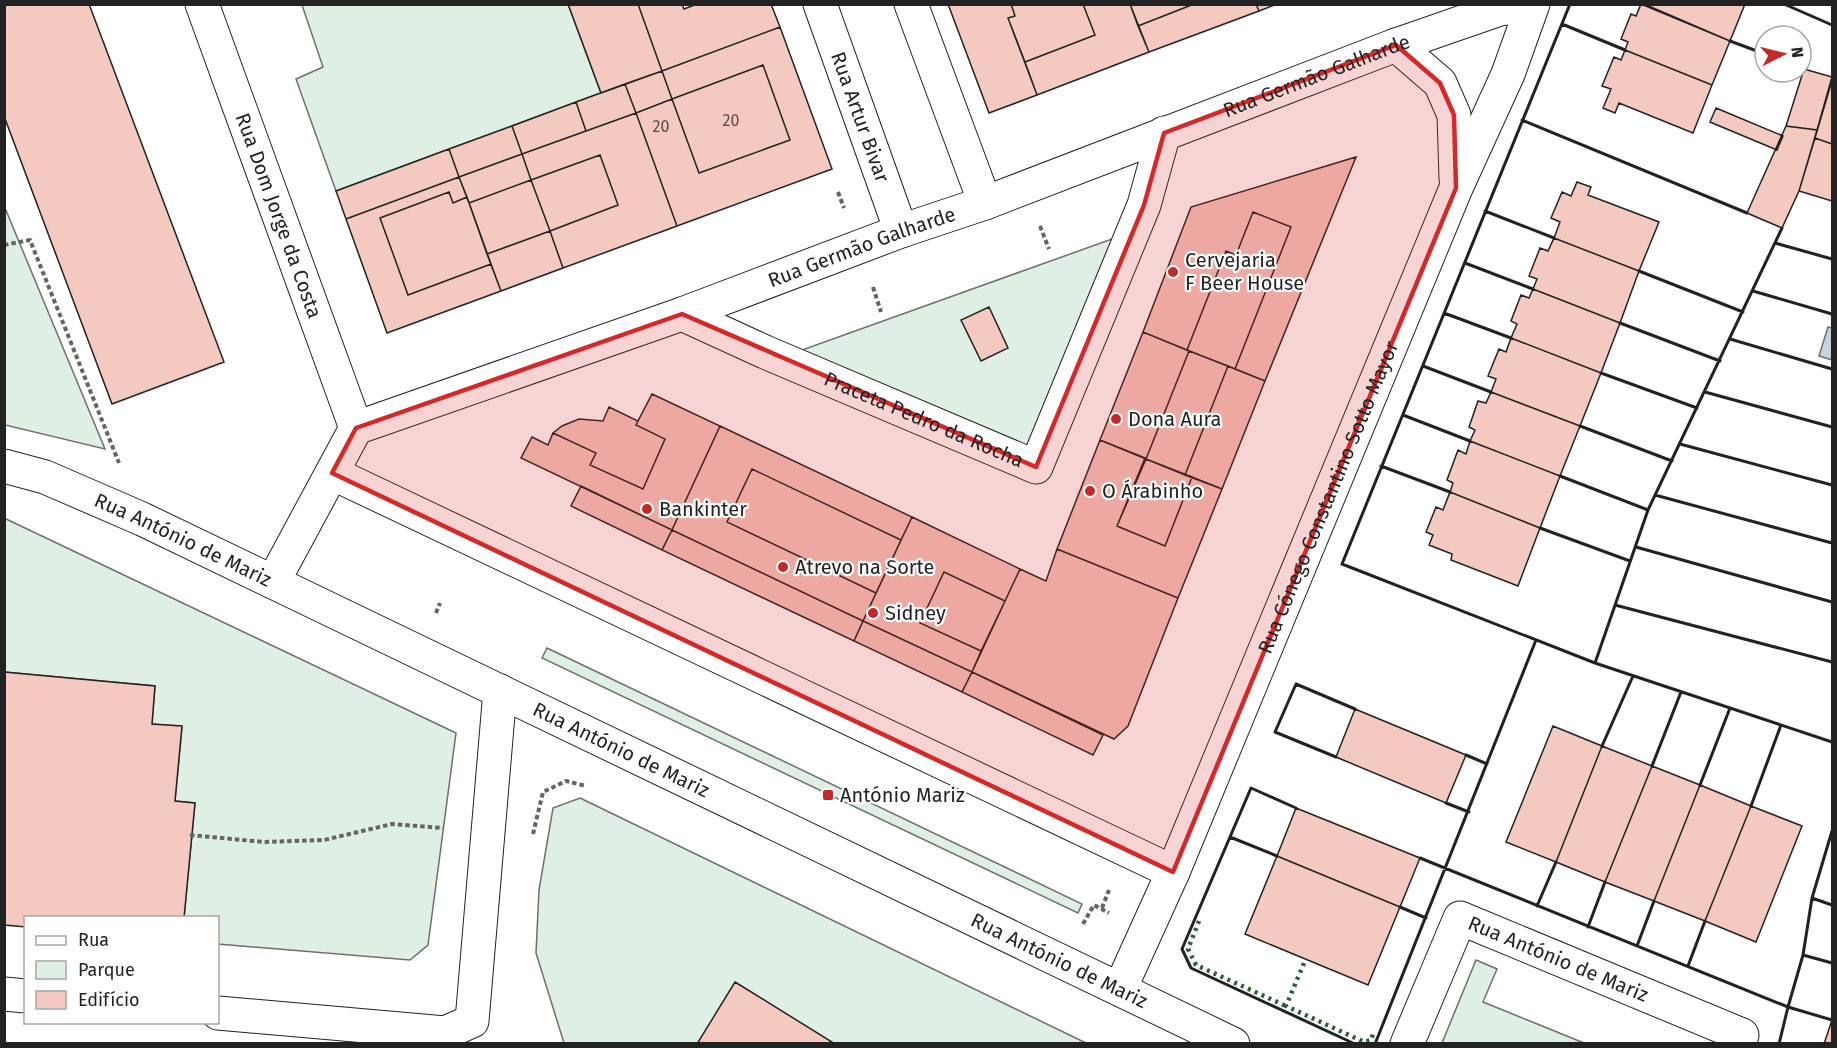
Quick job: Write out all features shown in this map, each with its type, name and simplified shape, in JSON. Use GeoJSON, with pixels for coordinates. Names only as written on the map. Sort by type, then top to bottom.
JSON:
{"type":"FeatureCollection","features":[{"type":"Feature","properties":{"kind":"street","name":"Rua Dom Jorge da Costa"},"geometry":{"type":"LineString","coordinates":[[202,4],[356,428]]}},
{"type":"Feature","properties":{"kind":"street","name":"Rua Artur Bivar"},"geometry":{"type":"LineString","coordinates":[[820,4],[901,231]]}},
{"type":"Feature","properties":{"kind":"street"},"geometry":{"type":"LineString","coordinates":[[910,4],[985,203]]}},
{"type":"Feature","properties":{"kind":"street","name":"Rua Germão Galharde"},"geometry":{"type":"LineString","coordinates":[[356,428],[682,314],[901,231],[985,203],[1164,132],[1396,45],[1500,9],[1532,5]]}},
{"type":"Feature","properties":{"kind":"street","name":"Rua Cónego Constantino Sotto Mayor"},"geometry":{"type":"LineString","coordinates":[[1120,989],[1173,872],[1456,188],[1508,74],[1532,5]]}},
{"type":"Feature","properties":{"kind":"street"},"geometry":{"type":"LineString","coordinates":[[1396,45],[1440,83],[1454,115],[1456,188]]}},
{"type":"Feature","properties":{"kind":"street","name":"Praceta Pedro da Rocha"},"geometry":{"type":"LineString","coordinates":[[682,314],[765,352],[1036,467],[1144,205],[1164,132]]}},
{"type":"Feature","properties":{"kind":"street"},"geometry":{"type":"LineString","coordinates":[[273,582],[356,428]]}},
{"type":"Feature","properties":{"kind":"street","name":"Rua António de Mariz"},"geometry":{"type":"LineString","coordinates":[[4,465],[45,477],[273,582],[1233,1044]]}},
{"type":"Feature","properties":{"kind":"street"},"geometry":{"type":"LineString","coordinates":[[332,473],[1173,872]]}},
{"type":"Feature","properties":{"kind":"street"},"geometry":{"type":"LineString","coordinates":[[219,1013],[445,1032],[472,1021],[500,691]]}},
{"type":"Feature","properties":{"kind":"street","name":"Rua António de Mariz"},"geometry":{"type":"LineString","coordinates":[[1407,1044],[1460,918],[1742,1035],[1740,1044]]}},
{"type":"Feature","properties":{"kind":"street"},"geometry":{"type":"LineString","coordinates":[[4,994],[24,996]]}},
{"type":"Feature","properties":{"kind":"path"},"geometry":{"type":"LineString","coordinates":[[4,245],[30,240],[120,466]]}},
{"type":"Feature","properties":{"kind":"path"},"geometry":{"type":"LineString","coordinates":[[532,840],[543,792],[566,781],[586,786]]}},
{"type":"Feature","properties":{"kind":"path"},"geometry":{"type":"LineString","coordinates":[[190,835],[264,842],[324,840],[392,824],[443,828]]}},
{"type":"Feature","properties":{"kind":"highlighted area"},"geometry":{"type":"Polygon","coordinates":[[[1396,45],[1440,83],[1454,115],[1456,188],[1173,872],[332,473],[356,428],[682,314],[1036,467],[1144,205],[1164,133],[1396,45]]]}},
{"type":"Feature","properties":{"kind":"green space"},"geometry":{"type":"Polygon","coordinates":[[[568,4],[601,93],[336,191],[296,79],[323,67],[302,5],[568,4]]]}},
{"type":"Feature","properties":{"kind":"green space"},"geometry":{"type":"Polygon","coordinates":[[[5,208],[105,449],[5,425],[5,208]]]}},
{"type":"Feature","properties":{"kind":"green space"},"geometry":{"type":"Polygon","coordinates":[[[1112,239],[1027,446],[802,350],[1112,239]]]}},
{"type":"Feature","properties":{"kind":"green space"},"geometry":{"type":"Polygon","coordinates":[[[4,518],[456,733],[428,945],[410,960],[219,944],[219,916],[184,916],[195,803],[175,801],[182,727],[152,724],[155,686],[5,672],[4,518]]]}},
{"type":"Feature","properties":{"kind":"green space"},"geometry":{"type":"Polygon","coordinates":[[[547,648],[1082,904],[1078,913],[542,658],[547,648]]]}},
{"type":"Feature","properties":{"kind":"green space"},"geometry":{"type":"Polygon","coordinates":[[[580,798],[1086,1043],[564,1043],[536,953],[539,890],[553,808],[580,798]]]}},
{"type":"Feature","properties":{"kind":"green space"},"geometry":{"type":"Polygon","coordinates":[[[1476,960],[1497,969],[1483,1002],[1584,1043],[1442,1043],[1476,960]]]}},
{"type":"Feature","properties":{"kind":"shaded area"},"geometry":{"type":"Polygon","coordinates":[[[1828,327],[1832,328],[1832,360],[1819,356],[1828,327]]]}},
{"type":"Feature","properties":{"kind":"building"},"geometry":{"type":"Polygon","coordinates":[[[4,4],[89,4],[224,362],[112,404],[4,116],[4,4]]]}},
{"type":"Feature","properties":{"kind":"building"},"geometry":{"type":"Polygon","coordinates":[[[568,4],[638,4],[662,71],[601,93],[568,4]]]}},
{"type":"Feature","properties":{"kind":"building"},"geometry":{"type":"Polygon","coordinates":[[[638,4],[682,4],[684,9],[697,4],[771,4],[780,27],[662,71],[638,4]]]}},
{"type":"Feature","properties":{"kind":"building"},"geometry":{"type":"Polygon","coordinates":[[[948,4],[1011,4],[1015,16],[1008,18],[1037,95],[989,113],[948,4]]]}},
{"type":"Feature","properties":{"kind":"building"},"geometry":{"type":"Polygon","coordinates":[[[1011,4],[1083,4],[1095,35],[1025,62],[1008,18],[1015,16],[1011,4]]]}},
{"type":"Feature","properties":{"kind":"building"},"geometry":{"type":"Polygon","coordinates":[[[1083,4],[1130,4],[1149,52],[1037,95],[1025,62],[1095,35],[1083,4]]]}},
{"type":"Feature","properties":{"kind":"building"},"geometry":{"type":"Polygon","coordinates":[[[1130,4],[1194,4],[1138,26],[1130,4]]]}},
{"type":"Feature","properties":{"kind":"building"},"geometry":{"type":"Polygon","coordinates":[[[1194,4],[1256,4],[1259,11],[1149,52],[1138,26],[1194,4]]]}},
{"type":"Feature","properties":{"kind":"building"},"geometry":{"type":"Polygon","coordinates":[[[1256,4],[1277,4],[1259,11],[1256,4]]]}},
{"type":"Feature","properties":{"kind":"building"},"geometry":{"type":"Polygon","coordinates":[[[1641,4],[1730,41],[1712,85],[1625,50],[1628,42],[1621,39],[1631,14],[1636,16],[1641,4]]]}},
{"type":"Feature","properties":{"kind":"building"},"geometry":{"type":"Polygon","coordinates":[[[1644,4],[1745,4],[1730,41],[1644,4]]]}},
{"type":"Feature","properties":{"kind":"building"},"geometry":{"type":"Polygon","coordinates":[[[780,27],[832,169],[677,226],[636,113],[672,99],[662,71],[780,27]],[[763,65],[672,99],[699,173],[790,140],[763,65]]]}},
{"type":"Feature","properties":{"kind":"building"},"geometry":{"type":"Polygon","coordinates":[[[1625,50],[1712,85],[1693,133],[1619,103],[1615,113],[1603,108],[1611,89],[1602,86],[1614,57],[1621,60],[1625,50]]]}},
{"type":"Feature","properties":{"kind":"building"},"geometry":{"type":"Polygon","coordinates":[[[763,65],[790,140],[699,173],[672,99],[763,65]]]}},
{"type":"Feature","properties":{"kind":"building"},"geometry":{"type":"Polygon","coordinates":[[[662,71],[672,99],[636,113],[625,84],[662,71]]]}},
{"type":"Feature","properties":{"kind":"building"},"geometry":{"type":"Polygon","coordinates":[[[1813,72],[1832,77],[1817,130],[1786,126],[1799,84],[1813,84],[1813,72]]]}},
{"type":"Feature","properties":{"kind":"building"},"geometry":{"type":"Polygon","coordinates":[[[625,84],[636,113],[586,131],[576,102],[625,84]]]}},
{"type":"Feature","properties":{"kind":"building"},"geometry":{"type":"Polygon","coordinates":[[[1832,84],[1832,144],[1815,138],[1832,84]]]}},
{"type":"Feature","properties":{"kind":"building"},"geometry":{"type":"Polygon","coordinates":[[[576,102],[586,131],[522,154],[512,126],[576,102]]]}},
{"type":"Feature","properties":{"kind":"building"},"geometry":{"type":"Polygon","coordinates":[[[1716,108],[1783,136],[1777,150],[1710,122],[1716,108]]]}},
{"type":"Feature","properties":{"kind":"building"},"geometry":{"type":"Polygon","coordinates":[[[636,113],[677,226],[563,268],[550,231],[618,205],[600,155],[531,180],[522,154],[636,113]]]}},
{"type":"Feature","properties":{"kind":"building"},"geometry":{"type":"Polygon","coordinates":[[[512,126],[522,154],[459,177],[449,149],[512,126]]]}},
{"type":"Feature","properties":{"kind":"building"},"geometry":{"type":"Polygon","coordinates":[[[1786,126],[1817,130],[1799,191],[1782,228],[1747,213],[1786,126]]]}},
{"type":"Feature","properties":{"kind":"building"},"geometry":{"type":"Polygon","coordinates":[[[1815,138],[1832,144],[1832,201],[1799,191],[1815,138]]]}},
{"type":"Feature","properties":{"kind":"building"},"geometry":{"type":"Polygon","coordinates":[[[449,149],[459,177],[346,219],[336,191],[449,149]]]}},
{"type":"Feature","properties":{"kind":"building"},"geometry":{"type":"Polygon","coordinates":[[[522,154],[531,180],[469,203],[459,177],[522,154]]]}},
{"type":"Feature","properties":{"kind":"building"},"geometry":{"type":"Polygon","coordinates":[[[600,155],[618,205],[550,231],[531,180],[600,155]]]}},
{"type":"Feature","properties":{"kind":"building"},"geometry":{"type":"Polygon","coordinates":[[[1356,157],[1265,381],[1235,369],[1291,227],[1253,212],[1236,255],[1226,251],[1187,350],[1143,332],[1191,207],[1356,157]]]}},
{"type":"Feature","properties":{"kind":"building"},"geometry":{"type":"Polygon","coordinates":[[[459,177],[467,197],[453,203],[449,192],[380,218],[408,295],[491,264],[501,291],[387,333],[346,219],[459,177]]]}},
{"type":"Feature","properties":{"kind":"building"},"geometry":{"type":"Polygon","coordinates":[[[531,180],[550,231],[487,254],[469,203],[531,180]]]}},
{"type":"Feature","properties":{"kind":"building"},"geometry":{"type":"Polygon","coordinates":[[[1577,182],[1591,187],[1588,195],[1659,222],[1639,271],[1554,238],[1560,222],[1551,218],[1562,192],[1571,196],[1577,182]]]}},
{"type":"Feature","properties":{"kind":"building"},"geometry":{"type":"Polygon","coordinates":[[[449,192],[453,203],[467,197],[491,264],[408,295],[380,218],[449,192]]]}},
{"type":"Feature","properties":{"kind":"building"},"geometry":{"type":"Polygon","coordinates":[[[1253,212],[1291,227],[1235,369],[1187,350],[1226,251],[1236,255],[1253,212]]]}},
{"type":"Feature","properties":{"kind":"building"},"geometry":{"type":"Polygon","coordinates":[[[550,231],[563,268],[501,291],[487,254],[550,231]]]}},
{"type":"Feature","properties":{"kind":"building"},"geometry":{"type":"Polygon","coordinates":[[[1554,238],[1639,271],[1620,323],[1533,289],[1537,279],[1529,276],[1540,248],[1548,251],[1554,238]]]}},
{"type":"Feature","properties":{"kind":"building"},"geometry":{"type":"Polygon","coordinates":[[[1533,289],[1620,323],[1601,373],[1511,338],[1517,324],[1511,321],[1521,295],[1529,298],[1533,289]]]}},
{"type":"Feature","properties":{"kind":"building"},"geometry":{"type":"Polygon","coordinates":[[[989,307],[1008,348],[981,361],[961,320],[989,307]]]}},
{"type":"Feature","properties":{"kind":"building"},"geometry":{"type":"Polygon","coordinates":[[[1143,332],[1189,351],[1146,459],[1100,440],[1143,332]]]}},
{"type":"Feature","properties":{"kind":"building"},"geometry":{"type":"Polygon","coordinates":[[[1511,338],[1601,373],[1580,426],[1491,392],[1496,379],[1488,376],[1499,349],[1506,352],[1511,338]]]}},
{"type":"Feature","properties":{"kind":"building"},"geometry":{"type":"Polygon","coordinates":[[[1189,351],[1228,366],[1185,475],[1146,459],[1189,351]]]}},
{"type":"Feature","properties":{"kind":"building"},"geometry":{"type":"Polygon","coordinates":[[[1228,366],[1265,381],[1222,489],[1185,475],[1228,366]]]}},
{"type":"Feature","properties":{"kind":"building"},"geometry":{"type":"Polygon","coordinates":[[[1491,392],[1580,426],[1560,476],[1470,441],[1475,430],[1469,427],[1478,401],[1486,403],[1491,392]]]}},
{"type":"Feature","properties":{"kind":"building"},"geometry":{"type":"Polygon","coordinates":[[[652,394],[720,426],[672,530],[521,458],[532,437],[548,445],[553,433],[596,453],[590,465],[643,489],[665,439],[636,425],[652,394]]]}},
{"type":"Feature","properties":{"kind":"building"},"geometry":{"type":"Polygon","coordinates":[[[609,407],[638,421],[636,425],[665,439],[643,489],[590,465],[596,453],[553,433],[562,426],[579,419],[603,421],[609,407]]]}},
{"type":"Feature","properties":{"kind":"building"},"geometry":{"type":"Polygon","coordinates":[[[720,426],[912,517],[901,540],[752,469],[727,522],[876,593],[863,621],[672,530],[720,426]]]}},
{"type":"Feature","properties":{"kind":"building"},"geometry":{"type":"Polygon","coordinates":[[[1100,440],[1145,458],[1117,526],[1165,546],[1192,477],[1222,489],[1178,598],[1057,549],[1100,440]]]}},
{"type":"Feature","properties":{"kind":"building"},"geometry":{"type":"Polygon","coordinates":[[[1470,441],[1560,476],[1540,528],[1450,492],[1453,483],[1447,480],[1458,450],[1466,454],[1470,441]]]}},
{"type":"Feature","properties":{"kind":"building"},"geometry":{"type":"Polygon","coordinates":[[[1146,459],[1192,477],[1165,546],[1117,526],[1146,459]]]}},
{"type":"Feature","properties":{"kind":"building"},"geometry":{"type":"Polygon","coordinates":[[[752,469],[901,540],[876,593],[727,522],[752,469]]]}},
{"type":"Feature","properties":{"kind":"building"},"geometry":{"type":"Polygon","coordinates":[[[581,486],[672,530],[662,550],[571,506],[581,486]]]}},
{"type":"Feature","properties":{"kind":"building"},"geometry":{"type":"Polygon","coordinates":[[[1450,492],[1540,528],[1518,586],[1451,560],[1452,554],[1429,545],[1433,535],[1426,532],[1436,507],[1443,510],[1450,492]]]}},
{"type":"Feature","properties":{"kind":"building"},"geometry":{"type":"Polygon","coordinates":[[[912,517],[1020,569],[1005,601],[944,572],[920,623],[981,651],[972,672],[863,621],[912,517]]]}},
{"type":"Feature","properties":{"kind":"building"},"geometry":{"type":"Polygon","coordinates":[[[672,530],[863,621],[854,641],[662,550],[672,530]]]}},
{"type":"Feature","properties":{"kind":"building"},"geometry":{"type":"Polygon","coordinates":[[[1057,549],[1178,598],[1128,726],[1114,739],[972,672],[1020,569],[1046,581],[1057,549]]]}},
{"type":"Feature","properties":{"kind":"building"},"geometry":{"type":"Polygon","coordinates":[[[944,572],[1005,601],[981,651],[920,623],[944,572]]]}},
{"type":"Feature","properties":{"kind":"building"},"geometry":{"type":"Polygon","coordinates":[[[863,621],[972,672],[962,692],[854,641],[863,621]]]}},
{"type":"Feature","properties":{"kind":"building"},"geometry":{"type":"Polygon","coordinates":[[[4,672],[155,686],[152,724],[182,726],[175,801],[195,803],[184,916],[24,916],[24,927],[4,925],[4,672]]]}},
{"type":"Feature","properties":{"kind":"building"},"geometry":{"type":"Polygon","coordinates":[[[972,672],[1103,735],[1093,755],[962,692],[972,672]]]}},
{"type":"Feature","properties":{"kind":"building"},"geometry":{"type":"Polygon","coordinates":[[[1355,709],[1466,755],[1446,803],[1336,757],[1355,709]]]}},
{"type":"Feature","properties":{"kind":"building"},"geometry":{"type":"Polygon","coordinates":[[[1553,726],[1602,746],[1556,862],[1506,842],[1553,726]]]}},
{"type":"Feature","properties":{"kind":"building"},"geometry":{"type":"Polygon","coordinates":[[[1602,746],[1652,766],[1605,882],[1556,862],[1602,746]]]}},
{"type":"Feature","properties":{"kind":"building"},"geometry":{"type":"Polygon","coordinates":[[[1652,766],[1700,785],[1654,901],[1605,882],[1652,766]]]}},
{"type":"Feature","properties":{"kind":"building"},"geometry":{"type":"Polygon","coordinates":[[[1700,785],[1751,806],[1705,921],[1654,901],[1700,785]]]}},
{"type":"Feature","properties":{"kind":"building"},"geometry":{"type":"Polygon","coordinates":[[[1751,806],[1802,826],[1756,942],[1705,921],[1751,806]]]}},
{"type":"Feature","properties":{"kind":"building"},"geometry":{"type":"Polygon","coordinates":[[[1296,808],[1420,858],[1400,907],[1277,856],[1296,808]]]}},
{"type":"Feature","properties":{"kind":"building"},"geometry":{"type":"Polygon","coordinates":[[[1277,856],[1400,907],[1368,985],[1245,934],[1277,856]]]}},
{"type":"Feature","properties":{"kind":"building"},"geometry":{"type":"Polygon","coordinates":[[[735,982],[832,1042],[831,1044],[697,1044],[735,982]]]}},
{"type":"Feature","properties":{"kind":"building"},"geometry":{"type":"Polygon","coordinates":[[[1832,1020],[1832,1044],[1824,1044],[1832,1020]]]}},
{"type":"Feature","properties":{"kind":"hedge"},"geometry":{"type":"LineString","coordinates":[[1199,921],[1188,949],[1196,965],[1286,1006]]}},
{"type":"Feature","properties":{"kind":"hedge"},"geometry":{"type":"LineString","coordinates":[[1304,963],[1286,1006],[1364,1042],[1371,1040],[1374,1031]]}},
{"type":"Feature","properties":{"kind":"wall"},"geometry":{"type":"LineString","coordinates":[[1570,4],[1342,564],[1595,663],[1648,510],[1782,228]]}},
{"type":"Feature","properties":{"kind":"wall"},"geometry":{"type":"LineString","coordinates":[[1784,4],[1832,25]]}},
{"type":"Feature","properties":{"kind":"wall"},"geometry":{"type":"LineString","coordinates":[[1562,24],[1625,50]]}},
{"type":"Feature","properties":{"kind":"wall"},"geometry":{"type":"LineString","coordinates":[[1730,41],[1753,50]]}},
{"type":"Feature","properties":{"kind":"wall"},"geometry":{"type":"LineString","coordinates":[[1522,120],[1747,213]]}},
{"type":"Feature","properties":{"kind":"wall"},"geometry":{"type":"LineString","coordinates":[[1485,211],[1554,238]]}},
{"type":"Feature","properties":{"kind":"wall"},"geometry":{"type":"LineString","coordinates":[[1775,243],[1832,259]]}},
{"type":"Feature","properties":{"kind":"wall"},"geometry":{"type":"LineString","coordinates":[[1465,263],[1533,289]]}},
{"type":"Feature","properties":{"kind":"wall"},"geometry":{"type":"LineString","coordinates":[[1639,271],[1743,312]]}},
{"type":"Feature","properties":{"kind":"wall"},"geometry":{"type":"LineString","coordinates":[[1753,291],[1832,314]]}},
{"type":"Feature","properties":{"kind":"wall"},"geometry":{"type":"LineString","coordinates":[[1444,313],[1511,338]]}},
{"type":"Feature","properties":{"kind":"wall"},"geometry":{"type":"LineString","coordinates":[[1620,323],[1720,361]]}},
{"type":"Feature","properties":{"kind":"wall"},"geometry":{"type":"LineString","coordinates":[[1730,339],[1832,369]]}},
{"type":"Feature","properties":{"kind":"wall"},"geometry":{"type":"LineString","coordinates":[[1423,366],[1491,392]]}},
{"type":"Feature","properties":{"kind":"wall"},"geometry":{"type":"LineString","coordinates":[[1601,373],[1697,408]]}},
{"type":"Feature","properties":{"kind":"wall"},"geometry":{"type":"LineString","coordinates":[[1705,392],[1832,427]]}},
{"type":"Feature","properties":{"kind":"wall"},"geometry":{"type":"LineString","coordinates":[[1403,415],[1470,441]]}},
{"type":"Feature","properties":{"kind":"wall"},"geometry":{"type":"LineString","coordinates":[[1580,426],[1672,461]]}},
{"type":"Feature","properties":{"kind":"wall"},"geometry":{"type":"LineString","coordinates":[[1680,444],[1832,485]]}},
{"type":"Feature","properties":{"kind":"wall"},"geometry":{"type":"LineString","coordinates":[[1381,466],[1450,492]]}},
{"type":"Feature","properties":{"kind":"wall"},"geometry":{"type":"LineString","coordinates":[[1560,476],[1648,510]]}},
{"type":"Feature","properties":{"kind":"wall"},"geometry":{"type":"LineString","coordinates":[[1655,495],[1832,543]]}},
{"type":"Feature","properties":{"kind":"wall"},"geometry":{"type":"LineString","coordinates":[[1540,528],[1630,561]]}},
{"type":"Feature","properties":{"kind":"wall"},"geometry":{"type":"LineString","coordinates":[[1636,547],[1832,602]]}},
{"type":"Feature","properties":{"kind":"wall"},"geometry":{"type":"LineString","coordinates":[[1615,605],[1832,662]]}},
{"type":"Feature","properties":{"kind":"wall"},"geometry":{"type":"LineString","coordinates":[[1375,1044],[1536,640]]}},
{"type":"Feature","properties":{"kind":"wall"},"geometry":{"type":"LineString","coordinates":[[1595,663],[1832,742]]}},
{"type":"Feature","properties":{"kind":"wall"},"geometry":{"type":"LineString","coordinates":[[1602,746],[1633,676]]}},
{"type":"Feature","properties":{"kind":"wall"},"geometry":{"type":"LineString","coordinates":[[1336,757],[1275,732],[1296,684],[1355,709]]}},
{"type":"Feature","properties":{"kind":"wall"},"geometry":{"type":"LineString","coordinates":[[1652,766],[1681,692]]}},
{"type":"Feature","properties":{"kind":"wall"},"geometry":{"type":"LineString","coordinates":[[1700,785],[1730,708]]}},
{"type":"Feature","properties":{"kind":"wall"},"geometry":{"type":"LineString","coordinates":[[1751,806],[1781,725]]}},
{"type":"Feature","properties":{"kind":"wall"},"geometry":{"type":"LineString","coordinates":[[1466,755],[1487,764]]}},
{"type":"Feature","properties":{"kind":"wall"},"geometry":{"type":"LineString","coordinates":[[1296,808],[1251,788],[1182,949],[1191,968],[1355,1044]]}},
{"type":"Feature","properties":{"kind":"wall"},"geometry":{"type":"LineString","coordinates":[[1446,803],[1469,812]]}},
{"type":"Feature","properties":{"kind":"wall"},"geometry":{"type":"LineString","coordinates":[[1832,831],[1812,898],[1803,955],[1788,1007],[1832,1020]]}},
{"type":"Feature","properties":{"kind":"wall"},"geometry":{"type":"LineString","coordinates":[[1230,837],[1277,856]]}},
{"type":"Feature","properties":{"kind":"wall"},"geometry":{"type":"LineString","coordinates":[[1420,858],[1788,1007],[1779,1044]]}},
{"type":"Feature","properties":{"kind":"wall"},"geometry":{"type":"LineString","coordinates":[[1537,906],[1556,862]]}},
{"type":"Feature","properties":{"kind":"wall"},"geometry":{"type":"LineString","coordinates":[[1588,927],[1605,882]]}},
{"type":"Feature","properties":{"kind":"wall"},"geometry":{"type":"LineString","coordinates":[[1812,898],[1832,905]]}},
{"type":"Feature","properties":{"kind":"wall"},"geometry":{"type":"LineString","coordinates":[[1637,946],[1654,901]]}},
{"type":"Feature","properties":{"kind":"wall"},"geometry":{"type":"LineString","coordinates":[[1400,907],[1426,918]]}},
{"type":"Feature","properties":{"kind":"wall"},"geometry":{"type":"LineString","coordinates":[[1688,966],[1705,921]]}},
{"type":"Feature","properties":{"kind":"wall"},"geometry":{"type":"LineString","coordinates":[[1803,955],[1832,963]]}},
{"type":"Feature","properties":{"kind":"place","name":"Cervejaria F Beer House"},"geometry":{"type":"Point","coordinates":[1173,272]}},
{"type":"Feature","properties":{"kind":"place","name":"Dona Aura"},"geometry":{"type":"Point","coordinates":[1116,419]}},
{"type":"Feature","properties":{"kind":"place","name":"O Árabinho"},"geometry":{"type":"Point","coordinates":[1090,491]}},
{"type":"Feature","properties":{"kind":"place","name":"Bankinter"},"geometry":{"type":"Point","coordinates":[647,509]}},
{"type":"Feature","properties":{"kind":"place","name":"Atrevo na Sorte"},"geometry":{"type":"Point","coordinates":[783,567]}},
{"type":"Feature","properties":{"kind":"place","name":"Sidney"},"geometry":{"type":"Point","coordinates":[873,613]}},
{"type":"Feature","properties":{"kind":"place","name":"António Mariz"},"geometry":{"type":"Point","coordinates":[828,795]}}]}
